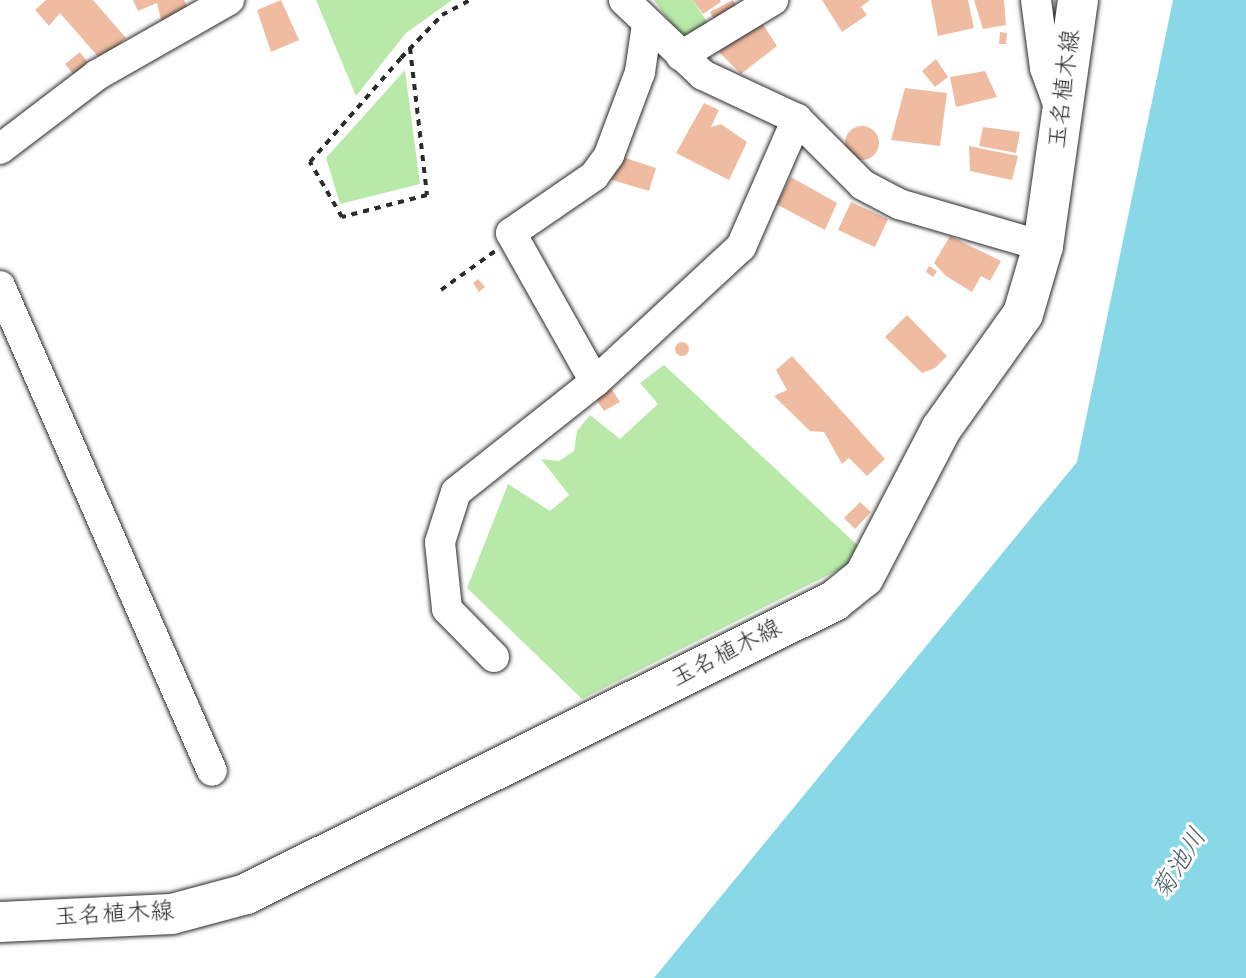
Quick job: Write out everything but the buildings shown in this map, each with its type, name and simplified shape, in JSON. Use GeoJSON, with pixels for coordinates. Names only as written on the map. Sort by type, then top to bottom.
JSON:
{"type":"FeatureCollection","features":[{"type":"Feature","properties":{"kind":"main road","name":"玉名植木線"},"geometry":{"type":"LineString","coordinates":[[0,922],[172,914],[246,894],[834,601],[880,553],[941,429],[1023,314],[1043,246],[1058,103],[1078,0]]}},
{"type":"Feature","properties":{"kind":"street"},"geometry":{"type":"LineString","coordinates":[[0,149],[97,75],[229,0]]}},
{"type":"Feature","properties":{"kind":"street"},"geometry":{"type":"LineString","coordinates":[[624,0],[703,75],[797,119],[863,185],[899,204],[1043,246]]}},
{"type":"Feature","properties":{"kind":"street"},"geometry":{"type":"LineString","coordinates":[[681,56],[773,0]]}},
{"type":"Feature","properties":{"kind":"street"},"geometry":{"type":"LineString","coordinates":[[1036,0],[1045,68],[1058,103]]}},
{"type":"Feature","properties":{"kind":"street"},"geometry":{"type":"LineString","coordinates":[[595,382],[513,237],[594,176],[609,155],[640,72],[647,24]]}},
{"type":"Feature","properties":{"kind":"street"},"geometry":{"type":"LineString","coordinates":[[494,657],[447,609],[440,542],[456,492],[595,382],[741,247],[797,119]]}},
{"type":"Feature","properties":{"kind":"street"},"geometry":{"type":"LineString","coordinates":[[0,286],[212,771]]}},
{"type":"Feature","properties":{"kind":"path"},"geometry":{"type":"LineString","coordinates":[[410,48],[427,195],[342,217],[310,162],[410,48],[442,15],[470,0]]}},
{"type":"Feature","properties":{"kind":"path"},"geometry":{"type":"LineString","coordinates":[[441,290],[513,237]]}},
{"type":"Feature","properties":{"kind":"green space"},"geometry":{"type":"Polygon","coordinates":[[[316,0],[452,0],[406,33],[356,96],[316,0]]]}},
{"type":"Feature","properties":{"kind":"green space"},"geometry":{"type":"Polygon","coordinates":[[[654,0],[693,0],[709,25],[700,43],[675,29],[654,0]]]}},
{"type":"Feature","properties":{"kind":"green space"},"geometry":{"type":"Polygon","coordinates":[[[405,70],[420,184],[340,204],[326,158],[405,70]]]}},
{"type":"Feature","properties":{"kind":"green space"},"geometry":{"type":"Polygon","coordinates":[[[664,365],[868,555],[582,699],[467,588],[508,484],[550,511],[569,495],[541,459],[559,461],[574,451],[577,431],[590,415],[620,439],[658,404],[640,383],[664,365]]]}},
{"type":"Feature","properties":{"kind":"water","name":"菊池川"},"geometry":{"type":"Polygon","coordinates":[[[1173,0],[1246,0],[1246,978],[654,978],[1077,462],[1173,0]]]}}]}
